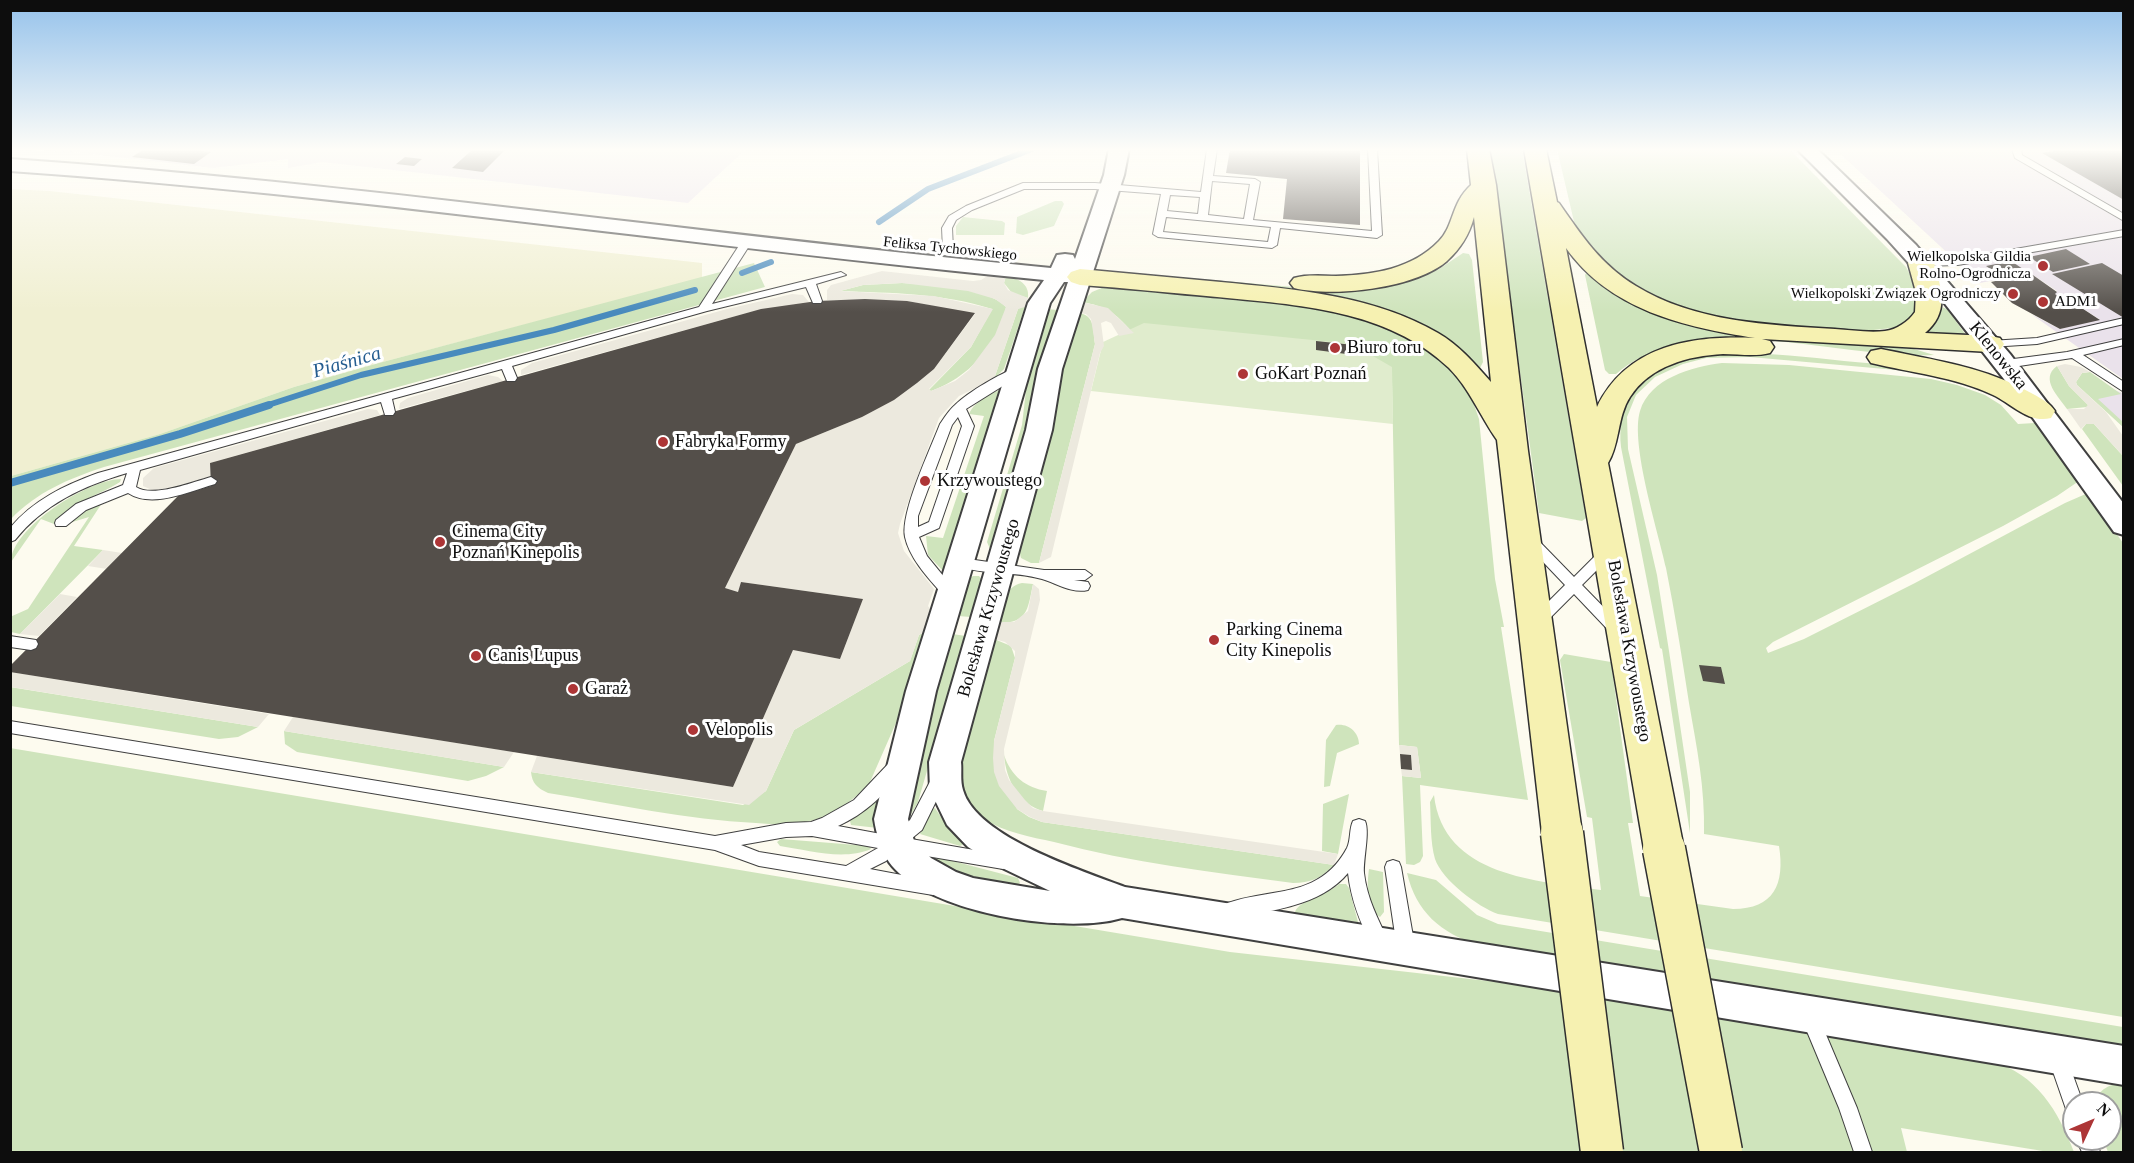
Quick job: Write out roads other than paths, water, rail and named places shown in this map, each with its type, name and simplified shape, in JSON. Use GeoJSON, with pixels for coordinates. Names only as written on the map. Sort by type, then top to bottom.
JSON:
{"type":"FeatureCollection","features":[{"type":"Feature","properties":{"kind":"main road"},"geometry":{"type":"LineString","coordinates":[[1072,269],[1333,284],[1382,279],[1399,275],[1424,264],[1450,244],[1467,203]]}},
{"type":"Feature","properties":{"kind":"main road"},"geometry":{"type":"LineString","coordinates":[[1486,203],[1524,535],[1602,1152]]}},
{"type":"Feature","properties":{"kind":"main road","name":"Bolesława Krzywoustego"},"geometry":{"type":"LineString","coordinates":[[1545,203],[1611,549],[1721,1152]]}},
{"type":"Feature","properties":{"kind":"main road"},"geometry":{"type":"LineString","coordinates":[[1547,203],[1584,257],[1601,274],[1623,289],[1665,309],[1696,319],[1750,329],[1885,348],[2003,389],[2041,411]]}},
{"type":"Feature","properties":{"kind":"main road"},"geometry":{"type":"LineString","coordinates":[[1885,348],[1914,330],[1928,317],[1931,296],[1922,263]]}},
{"type":"Feature","properties":{"kind":"main road"},"geometry":{"type":"LineString","coordinates":[[1072,269],[1327,301],[1370,311],[1398,321],[1443,347],[1470,375],[1499,418],[1514,451]]}},
{"type":"Feature","properties":{"kind":"main road"},"geometry":{"type":"LineString","coordinates":[[1594,465],[1609,414],[1620,390],[1647,366],[1689,350],[1728,346],[1885,348],[1998,354]]}},
{"type":"Feature","properties":{"kind":"street","name":"Feliksa Tychowskiego"},"geometry":{"type":"LineString","coordinates":[[411,203],[749,235],[1072,269]]}},
{"type":"Feature","properties":{"kind":"street"},"geometry":{"type":"LineString","coordinates":[[1072,269],[1096,203]]}},
{"type":"Feature","properties":{"kind":"street"},"geometry":{"type":"LineString","coordinates":[[1099,203],[1092,237],[1072,269],[1039,303],[921,692],[891,819],[896,843],[909,860],[945,884],[973,894],[1056,908],[1125,903],[2124,1066]]}},
{"type":"Feature","properties":{"kind":"street","name":"Klenowska"},"geometry":{"type":"LineString","coordinates":[[1861,203],[1922,263],[1998,354],[2124,525]]}},
{"type":"Feature","properties":{"kind":"street","name":"Feliksa Tychowskiego"},"geometry":{"type":"LineString","coordinates":[[749,235],[948,249],[1072,269]]}},
{"type":"Feature","properties":{"kind":"street","name":"Bolesława Krzywoustego"},"geometry":{"type":"LineString","coordinates":[[1072,269],[1039,430],[943,772],[948,800],[972,828],[1004,852],[1037,868],[1125,903]]}},
{"type":"Feature","properties":{"kind":"lane"},"geometry":{"type":"LineString","coordinates":[[948,249],[947,228],[952,218],[981,203]]}},
{"type":"Feature","properties":{"kind":"lane"},"geometry":{"type":"LineString","coordinates":[[1164,203],[1158,234],[1272,245],[1276,225]]}},
{"type":"Feature","properties":{"kind":"lane"},"geometry":{"type":"LineString","coordinates":[[1203,217],[1204,203]]}},
{"type":"Feature","properties":{"kind":"lane"},"geometry":{"type":"LineString","coordinates":[[1248,222],[1251,203]]}},
{"type":"Feature","properties":{"kind":"lane"},"geometry":{"type":"LineString","coordinates":[[1162,214],[1377,235],[1376,203]]}},
{"type":"Feature","properties":{"kind":"lane"},"geometry":{"type":"LineString","coordinates":[[2099,203],[2124,218]]}},
{"type":"Feature","properties":{"kind":"lane"},"geometry":{"type":"LineString","coordinates":[[1922,263],[1958,262],[2017,254],[2124,233]]}},
{"type":"Feature","properties":{"kind":"lane"},"geometry":{"type":"LineString","coordinates":[[703,309],[749,235]]}},
{"type":"Feature","properties":{"kind":"lane"},"geometry":{"type":"LineString","coordinates":[[10,537],[21,523],[42,505],[69,488],[135,467],[703,309],[841,275]]}},
{"type":"Feature","properties":{"kind":"lane"},"geometry":{"type":"LineString","coordinates":[[810,283],[817,301]]}},
{"type":"Feature","properties":{"kind":"lane"},"geometry":{"type":"LineString","coordinates":[[1998,354],[2037,341],[2124,321]]}},
{"type":"Feature","properties":{"kind":"lane"},"geometry":{"type":"LineString","coordinates":[[1998,354],[2072,354],[2123,341]]}},
{"type":"Feature","properties":{"kind":"lane"},"geometry":{"type":"LineString","coordinates":[[2072,354],[2124,388]]}},
{"type":"Feature","properties":{"kind":"lane"},"geometry":{"type":"LineString","coordinates":[[506,364],[511,378]]}},
{"type":"Feature","properties":{"kind":"lane"},"geometry":{"type":"LineString","coordinates":[[951,594],[922,559],[911,536],[912,516],[946,424],[959,407],[978,394],[1017,379]]}},
{"type":"Feature","properties":{"kind":"lane"},"geometry":{"type":"LineString","coordinates":[[386,397],[389,412]]}},
{"type":"Feature","properties":{"kind":"lane"},"geometry":{"type":"LineString","coordinates":[[911,536],[934,525],[968,426],[959,407]]}},
{"type":"Feature","properties":{"kind":"lane"},"geometry":{"type":"LineString","coordinates":[[129,488],[135,467]]}},
{"type":"Feature","properties":{"kind":"lane"},"geometry":{"type":"LineString","coordinates":[[129,488],[141,494],[157,495],[211,481]]}},
{"type":"Feature","properties":{"kind":"lane"},"geometry":{"type":"LineString","coordinates":[[61,523],[81,507],[129,488]]}},
{"type":"Feature","properties":{"kind":"lane"},"geometry":{"type":"LineString","coordinates":[[1524,535],[1626,639]]}},
{"type":"Feature","properties":{"kind":"lane"},"geometry":{"type":"LineString","coordinates":[[1536,624],[1572,585],[1611,549]]}},
{"type":"Feature","properties":{"kind":"lane"},"geometry":{"type":"LineString","coordinates":[[961,563],[1042,574],[1069,584],[1084,580]]}},
{"type":"Feature","properties":{"kind":"lane"},"geometry":{"type":"LineString","coordinates":[[10,641],[31,644]]}},
{"type":"Feature","properties":{"kind":"lane"},"geometry":{"type":"LineString","coordinates":[[10,727],[715,843],[759,859],[973,894]]}},
{"type":"Feature","properties":{"kind":"lane"},"geometry":{"type":"LineString","coordinates":[[812,829],[836,821],[872,794],[894,768],[909,743]]}},
{"type":"Feature","properties":{"kind":"lane"},"geometry":{"type":"LineString","coordinates":[[849,873],[869,863],[916,825],[943,772]]}},
{"type":"Feature","properties":{"kind":"lane"},"geometry":{"type":"LineString","coordinates":[[1359,826],[1354,851],[1359,898],[1370,926],[1394,947]]}},
{"type":"Feature","properties":{"kind":"lane"},"geometry":{"type":"LineString","coordinates":[[715,843],[786,830],[812,829],[1037,868]]}},
{"type":"Feature","properties":{"kind":"lane"},"geometry":{"type":"LineString","coordinates":[[1202,915],[1262,904],[1313,890],[1335,876],[1354,851]]}},
{"type":"Feature","properties":{"kind":"lane"},"geometry":{"type":"LineString","coordinates":[[1393,867],[1394,947]]}},
{"type":"Feature","properties":{"kind":"lane"},"geometry":{"type":"LineString","coordinates":[[1809,1015],[1848,1108],[1863,1152]]}},
{"type":"Feature","properties":{"kind":"lane"},"geometry":{"type":"LineString","coordinates":[[2056,1055],[2069,1091]]}},
{"type":"Feature","properties":{"kind":"waterway","name":"Piaśnica"},"geometry":{"type":"LineString","coordinates":[[879,222],[907,203]]}},
{"type":"Feature","properties":{"kind":"waterway","name":"Piaśnica"},"geometry":{"type":"LineString","coordinates":[[742,273],[771,262]]}},
{"type":"Feature","properties":{"kind":"waterway","name":"Piaśnica"},"geometry":{"type":"LineString","coordinates":[[265,406],[361,375],[554,330],[695,290]]}},
{"type":"Feature","properties":{"kind":"waterway","name":"Piaśnica"},"geometry":{"type":"LineString","coordinates":[[10,483],[180,434],[269,405]]}},
{"type":"Feature","properties":{"kind":"place","name":"Wielkopolska Gildia Rolno-Ogrodnicza"},"geometry":{"type":"Point","coordinates":[2043,266]}},
{"type":"Feature","properties":{"kind":"place","name":"Wielkopolski Związek Ogrodniczy"},"geometry":{"type":"Point","coordinates":[2013,294]}},
{"type":"Feature","properties":{"kind":"place","name":"ADM1"},"geometry":{"type":"Point","coordinates":[2043,302]}},
{"type":"Feature","properties":{"kind":"place","name":"Biuro toru"},"geometry":{"type":"Point","coordinates":[1335,348]}},
{"type":"Feature","properties":{"kind":"place","name":"GoKart Poznań"},"geometry":{"type":"Point","coordinates":[1243,374]}},
{"type":"Feature","properties":{"kind":"place","name":"Fabryka Formy"},"geometry":{"type":"Point","coordinates":[663,442]}},
{"type":"Feature","properties":{"kind":"place","name":"Krzywoustego"},"geometry":{"type":"Point","coordinates":[925,481]}},
{"type":"Feature","properties":{"kind":"place","name":"Cinema City Poznań Kinepolis"},"geometry":{"type":"Point","coordinates":[440,542]}},
{"type":"Feature","properties":{"kind":"place","name":"Parking Cinema City Kinepolis"},"geometry":{"type":"Point","coordinates":[1214,640]}},
{"type":"Feature","properties":{"kind":"place","name":"Canis Lupus"},"geometry":{"type":"Point","coordinates":[476,656]}},
{"type":"Feature","properties":{"kind":"place","name":"Garaż"},"geometry":{"type":"Point","coordinates":[573,689]}},
{"type":"Feature","properties":{"kind":"place","name":"Velopolis"},"geometry":{"type":"Point","coordinates":[693,730]}}]}
